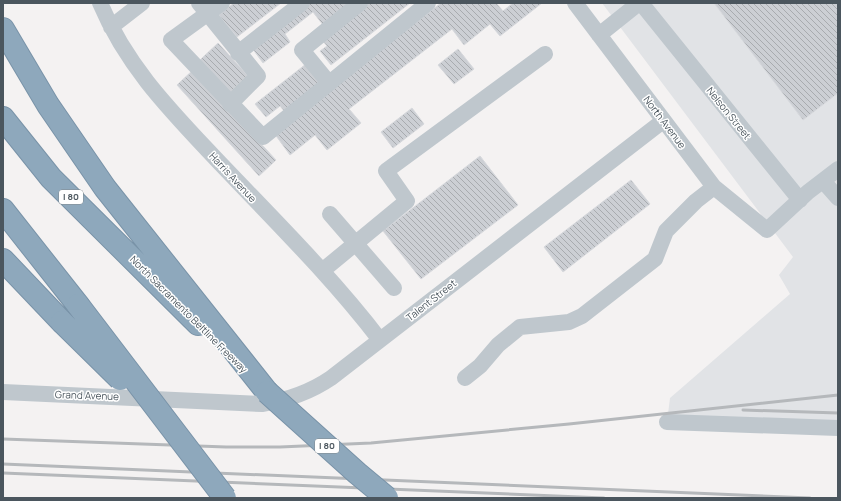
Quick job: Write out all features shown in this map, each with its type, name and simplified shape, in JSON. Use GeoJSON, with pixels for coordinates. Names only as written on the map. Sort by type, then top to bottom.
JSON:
{"type":"FeatureCollection","features":[{"type":"Feature","properties":{"kind":"highway"},"geometry":{"type":"LineString","coordinates":[[3,29],[48,105],[105,188],[153,264]]}},
{"type":"Feature","properties":{"kind":"highway","name":"North Sacramento Beltline Freeway"},"geometry":{"type":"LineString","coordinates":[[3,118],[51,178],[153,264]]}},
{"type":"Feature","properties":{"kind":"highway"},"geometry":{"type":"LineString","coordinates":[[3,210],[78,305],[225,498]]}},
{"type":"Feature","properties":{"kind":"highway"},"geometry":{"type":"LineString","coordinates":[[3,260],[62,322],[172,430]]}},
{"type":"Feature","properties":{"kind":"highway","name":"I 80"},"geometry":{"type":"LineString","coordinates":[[153,264],[267,392],[387,498]]}},
{"type":"Feature","properties":{"kind":"street","name":"Harris Avenue"},"geometry":{"type":"LineString","coordinates":[[100,3],[122,48],[156,95],[322,271],[380,340]]}},
{"type":"Feature","properties":{"kind":"street"},"geometry":{"type":"LineString","coordinates":[[111,27],[142,3]]}},
{"type":"Feature","properties":{"kind":"street"},"geometry":{"type":"LineString","coordinates":[[222,3],[203,9],[171,40],[230,104],[263,137],[428,3]]}},
{"type":"Feature","properties":{"kind":"street"},"geometry":{"type":"LineString","coordinates":[[238,53],[302,3]]}},
{"type":"Feature","properties":{"kind":"street"},"geometry":{"type":"LineString","coordinates":[[329,83],[302,50],[360,3]]}},
{"type":"Feature","properties":{"kind":"street","name":"North Avenue"},"geometry":{"type":"LineString","coordinates":[[575,3],[714,188],[767,230],[800,200]]}},
{"type":"Feature","properties":{"kind":"street"},"geometry":{"type":"LineString","coordinates":[[599,35],[640,3]]}},
{"type":"Feature","properties":{"kind":"street","name":"Nelson Street"},"geometry":{"type":"LineString","coordinates":[[640,3],[800,200]]}},
{"type":"Feature","properties":{"kind":"street"},"geometry":{"type":"LineString","coordinates":[[203,9],[258,76],[230,104]]}},
{"type":"Feature","properties":{"kind":"street"},"geometry":{"type":"LineString","coordinates":[[322,271],[407,201],[386,172],[545,54]]}},
{"type":"Feature","properties":{"kind":"street","name":"Talent Street"},"geometry":{"type":"LineString","coordinates":[[170,399],[262,404],[286,400],[318,387],[663,121]]}},
{"type":"Feature","properties":{"kind":"street"},"geometry":{"type":"LineString","coordinates":[[800,200],[838,169]]}},
{"type":"Feature","properties":{"kind":"street"},"geometry":{"type":"LineString","coordinates":[[823,181],[838,198]]}},
{"type":"Feature","properties":{"kind":"street"},"geometry":{"type":"LineString","coordinates":[[465,378],[480,366],[498,345],[520,326],[569,322],[582,316],[655,259],[666,231],[696,201],[714,188]]}},
{"type":"Feature","properties":{"kind":"street"},"geometry":{"type":"LineString","coordinates":[[330,214],[394,288]]}},
{"type":"Feature","properties":{"kind":"street","name":"Grand Avenue"},"geometry":{"type":"LineString","coordinates":[[3,392],[170,399]]}},
{"type":"Feature","properties":{"kind":"street"},"geometry":{"type":"LineString","coordinates":[[667,422],[838,428]]}},
{"type":"Feature","properties":{"kind":"shaded area"},"geometry":{"type":"Polygon","coordinates":[[[602,3],[838,3],[838,434],[667,422],[670,398],[790,294],[779,275],[793,257],[602,3]]]}},
{"type":"Feature","properties":{"kind":"building"},"geometry":{"type":"Polygon","coordinates":[[[234,3],[281,3],[237,37],[219,15],[234,3]]]}},
{"type":"Feature","properties":{"kind":"building"},"geometry":{"type":"Polygon","coordinates":[[[310,3],[351,3],[323,25],[313,12],[285,34],[290,42],[263,63],[252,48],[310,3]]]}},
{"type":"Feature","properties":{"kind":"building"},"geometry":{"type":"Polygon","coordinates":[[[369,3],[410,3],[331,65],[320,51],[327,46],[322,40],[369,3]]]}},
{"type":"Feature","properties":{"kind":"building"},"geometry":{"type":"Polygon","coordinates":[[[441,3],[496,3],[503,11],[513,3],[542,3],[500,36],[490,24],[464,45],[452,29],[349,109],[361,123],[327,150],[315,135],[290,155],[274,133],[441,3]]]}},
{"type":"Feature","properties":{"kind":"building"},"geometry":{"type":"Polygon","coordinates":[[[714,3],[838,3],[838,93],[803,120],[714,3]]]}},
{"type":"Feature","properties":{"kind":"building"},"geometry":{"type":"Polygon","coordinates":[[[218,43],[252,80],[233,97],[200,60],[218,43]]]}},
{"type":"Feature","properties":{"kind":"building"},"geometry":{"type":"Polygon","coordinates":[[[458,49],[474,69],[454,84],[438,65],[458,49]]]}},
{"type":"Feature","properties":{"kind":"building"},"geometry":{"type":"Polygon","coordinates":[[[306,64],[322,84],[285,112],[280,106],[266,117],[255,104],[306,64]]]}},
{"type":"Feature","properties":{"kind":"building"},"geometry":{"type":"Polygon","coordinates":[[[193,70],[276,160],[259,176],[177,85],[193,70]]]}},
{"type":"Feature","properties":{"kind":"building"},"geometry":{"type":"Polygon","coordinates":[[[412,108],[424,124],[393,148],[381,132],[412,108]]]}},
{"type":"Feature","properties":{"kind":"building"},"geometry":{"type":"Polygon","coordinates":[[[480,156],[518,205],[421,279],[383,231],[480,156]]]}},
{"type":"Feature","properties":{"kind":"building"},"geometry":{"type":"Polygon","coordinates":[[[631,180],[650,204],[563,272],[544,247],[631,180]]]}},
{"type":"Feature","properties":{"kind":"railway"},"geometry":{"type":"LineString","coordinates":[[3,439],[226,447],[280,447],[371,443],[569,424],[838,395]]}},
{"type":"Feature","properties":{"kind":"railway"},"geometry":{"type":"LineString","coordinates":[[743,410],[838,413]]}},
{"type":"Feature","properties":{"kind":"railway"},"geometry":{"type":"LineString","coordinates":[[3,464],[810,498]]}},
{"type":"Feature","properties":{"kind":"railway"},"geometry":{"type":"LineString","coordinates":[[3,473],[604,498]]}}]}
